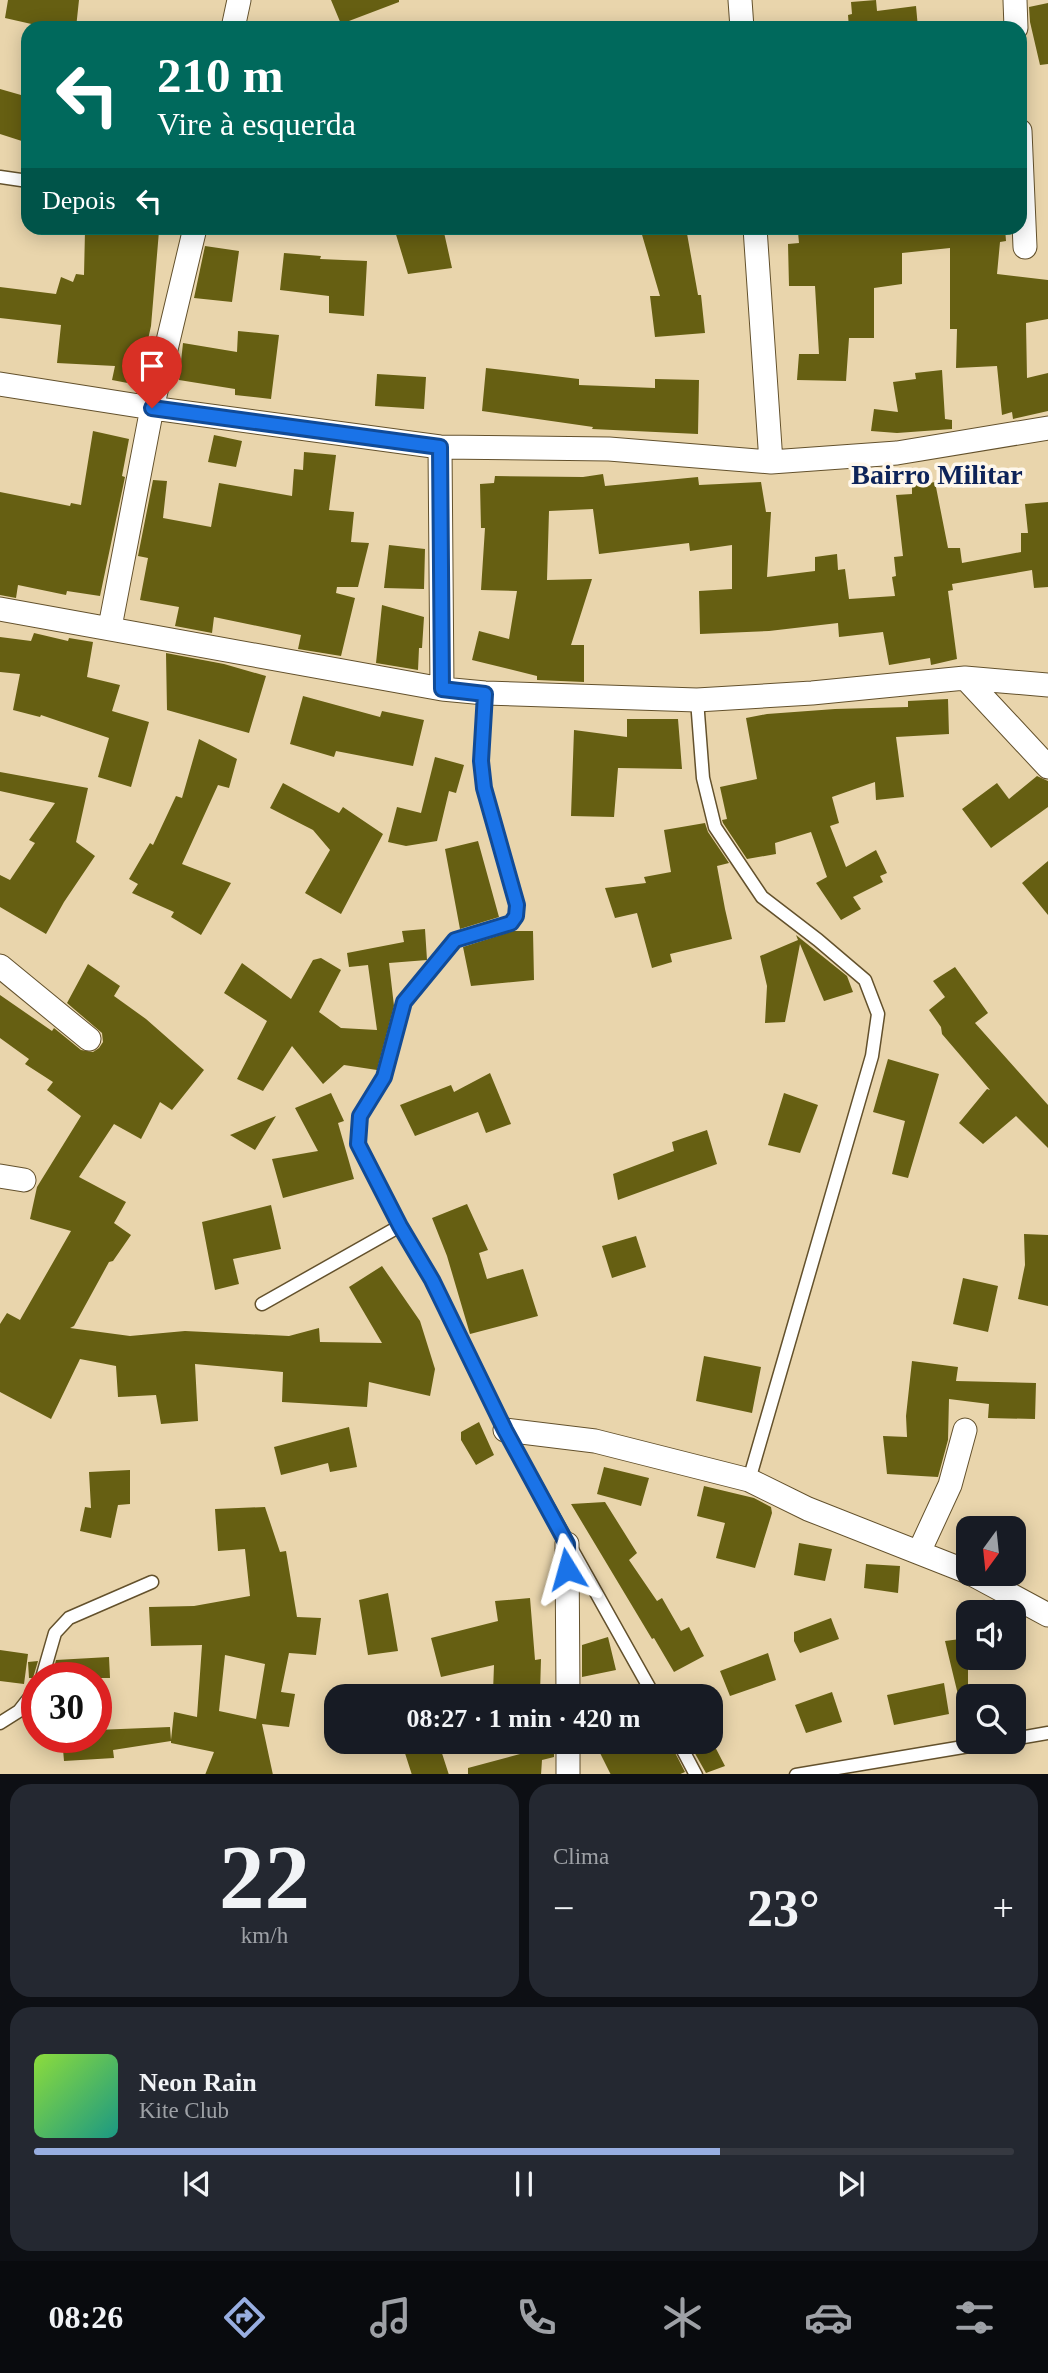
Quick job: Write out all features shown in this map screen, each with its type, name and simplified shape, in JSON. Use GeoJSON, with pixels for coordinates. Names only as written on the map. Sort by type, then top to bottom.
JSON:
{"type":"FeatureCollection","features":[{"type":"Feature","properties":{"kind":"street"},"geometry":{"type":"LineString","coordinates":[[234,21],[239,0]]}},
{"type":"Feature","properties":{"kind":"street"},"geometry":{"type":"LineString","coordinates":[[740,0],[741,21]]}},
{"type":"Feature","properties":{"kind":"street"},"geometry":{"type":"LineString","coordinates":[[1015,0],[1016,21]]}},
{"type":"Feature","properties":{"kind":"street"},"geometry":{"type":"LineString","coordinates":[[110,627],[152,408],[193,235]]}},
{"type":"Feature","properties":{"kind":"street"},"geometry":{"type":"LineString","coordinates":[[755,235],[771,462]]}},
{"type":"Feature","properties":{"kind":"street"},"geometry":{"type":"LineString","coordinates":[[1024,235],[1025,247]]}},
{"type":"Feature","properties":{"kind":"street"},"geometry":{"type":"LineString","coordinates":[[0,384],[152,408],[440,447],[609,449],[771,462],[897,453],[1048,428]]}},
{"type":"Feature","properties":{"kind":"street"},"geometry":{"type":"LineString","coordinates":[[440,447],[442,689]]}},
{"type":"Feature","properties":{"kind":"street"},"geometry":{"type":"LineString","coordinates":[[0,609],[442,689],[485,694],[697,700],[812,693],[965,678],[1048,685]]}},
{"type":"Feature","properties":{"kind":"street"},"geometry":{"type":"LineString","coordinates":[[965,678],[1048,767]]}},
{"type":"Feature","properties":{"kind":"street"},"geometry":{"type":"LineString","coordinates":[[0,966],[89,1039]]}},
{"type":"Feature","properties":{"kind":"street"},"geometry":{"type":"LineString","coordinates":[[0,1176],[24,1180]]}},
{"type":"Feature","properties":{"kind":"street"},"geometry":{"type":"LineString","coordinates":[[505,1430],[595,1441],[749,1480],[808,1509],[956,1568]]}},
{"type":"Feature","properties":{"kind":"street"},"geometry":{"type":"LineString","coordinates":[[919,1552],[950,1485],[965,1430]]}},
{"type":"Feature","properties":{"kind":"street"},"geometry":{"type":"LineString","coordinates":[[567,1544],[568,1684]]}},
{"type":"Feature","properties":{"kind":"street"},"geometry":{"type":"LineString","coordinates":[[993,1586],[1048,1615]]}},
{"type":"Feature","properties":{"kind":"street"},"geometry":{"type":"LineString","coordinates":[[568,1754],[568,1774]]}},
{"type":"Feature","properties":{"kind":"lane"},"geometry":{"type":"LineString","coordinates":[[0,177],[21,180]]}},
{"type":"Feature","properties":{"kind":"lane"},"geometry":{"type":"LineString","coordinates":[[485,694],[481,761],[484,788],[517,905],[516,916],[511,923],[455,940],[404,1002],[384,1077],[360,1116],[358,1144],[400,1226],[432,1280],[505,1430],[647,1684]]}},
{"type":"Feature","properties":{"kind":"lane"},"geometry":{"type":"LineString","coordinates":[[697,700],[702,778],[716,827],[762,897],[866,981],[878,1014],[872,1056],[749,1480]]}},
{"type":"Feature","properties":{"kind":"lane"},"geometry":{"type":"LineString","coordinates":[[262,1304],[400,1226]]}},
{"type":"Feature","properties":{"kind":"lane"},"geometry":{"type":"LineString","coordinates":[[47,1662],[55,1633],[69,1618],[152,1582]]}},
{"type":"Feature","properties":{"kind":"lane"},"geometry":{"type":"LineString","coordinates":[[0,1723],[21,1708]]}},
{"type":"Feature","properties":{"kind":"lane"},"geometry":{"type":"LineString","coordinates":[[1026,1736],[1048,1732]]}},
{"type":"Feature","properties":{"kind":"lane"},"geometry":{"type":"LineString","coordinates":[[796,1774],[956,1748]]}},
{"type":"Feature","properties":{"kind":"lane"},"geometry":{"type":"LineString","coordinates":[[685,1754],[696,1774]]}},
{"type":"Feature","properties":{"kind":"building"},"geometry":{"type":"Polygon","coordinates":[[[8,0],[79,0],[77,21],[21,22],[5,18],[8,0]]]}},
{"type":"Feature","properties":{"kind":"building"},"geometry":{"type":"Polygon","coordinates":[[[331,0],[399,0],[349,21],[340,21],[331,0]]]}},
{"type":"Feature","properties":{"kind":"building"},"geometry":{"type":"Polygon","coordinates":[[[876,0],[877,11],[916,6],[917,21],[848,21],[848,15],[852,14],[851,2],[876,0]]]}},
{"type":"Feature","properties":{"kind":"building"},"geometry":{"type":"Polygon","coordinates":[[[1048,3],[1048,64],[1040,65],[1029,7],[1048,3]]]}},
{"type":"Feature","properties":{"kind":"building"},"geometry":{"type":"Polygon","coordinates":[[[0,89],[21,95],[21,141],[0,134],[0,89]]]}},
{"type":"Feature","properties":{"kind":"building"},"geometry":{"type":"Polygon","coordinates":[[[85,235],[159,235],[151,326],[138,385],[112,380],[115,366],[57,363],[61,325],[0,318],[0,287],[56,294],[61,277],[73,282],[76,274],[84,275],[85,235]]]}},
{"type":"Feature","properties":{"kind":"building"},"geometry":{"type":"Polygon","coordinates":[[[396,235],[445,235],[452,268],[408,274],[396,235]]]}},
{"type":"Feature","properties":{"kind":"building"},"geometry":{"type":"Polygon","coordinates":[[[642,235],[687,235],[698,295],[701,295],[705,333],[655,337],[650,296],[660,296],[642,235]]]}},
{"type":"Feature","properties":{"kind":"building"},"geometry":{"type":"Polygon","coordinates":[[[798,235],[1006,235],[1006,241],[1000,242],[997,274],[1048,280],[1048,319],[1026,323],[1027,378],[1048,373],[1048,411],[1013,419],[1012,412],[1002,415],[997,366],[956,368],[957,329],[950,329],[950,248],[902,253],[902,284],[874,288],[874,338],[849,338],[846,381],[797,380],[799,354],[819,354],[815,286],[789,286],[788,244],[799,243],[798,235]]]}},
{"type":"Feature","properties":{"kind":"building"},"geometry":{"type":"Polygon","coordinates":[[[205,246],[239,251],[232,302],[194,298],[205,246]]]}},
{"type":"Feature","properties":{"kind":"building"},"geometry":{"type":"Polygon","coordinates":[[[284,253],[321,256],[320,259],[367,261],[364,316],[329,313],[329,296],[280,290],[284,253]]]}},
{"type":"Feature","properties":{"kind":"building"},"geometry":{"type":"Polygon","coordinates":[[[238,331],[279,335],[271,399],[235,395],[235,389],[179,380],[183,343],[237,352],[238,331]]]}},
{"type":"Feature","properties":{"kind":"building"},"geometry":{"type":"Polygon","coordinates":[[[486,368],[579,379],[579,385],[655,388],[655,379],[699,380],[698,434],[592,429],[593,427],[482,411],[486,368]]]}},
{"type":"Feature","properties":{"kind":"building"},"geometry":{"type":"Polygon","coordinates":[[[942,370],[945,419],[952,420],[952,429],[897,433],[871,431],[874,409],[898,412],[893,382],[916,379],[915,373],[942,370]]]}},
{"type":"Feature","properties":{"kind":"building"},"geometry":{"type":"Polygon","coordinates":[[[377,374],[426,377],[424,409],[375,406],[377,374]]]}},
{"type":"Feature","properties":{"kind":"building"},"geometry":{"type":"Polygon","coordinates":[[[93,431],[129,439],[122,476],[125,477],[100,596],[67,591],[66,595],[18,585],[16,598],[0,595],[0,492],[70,506],[71,503],[81,505],[93,431]]]}},
{"type":"Feature","properties":{"kind":"building"},"geometry":{"type":"Polygon","coordinates":[[[214,435],[242,441],[236,467],[208,462],[214,435]]]}},
{"type":"Feature","properties":{"kind":"building"},"geometry":{"type":"Polygon","coordinates":[[[304,452],[336,455],[329,510],[354,512],[351,542],[369,543],[358,587],[337,587],[336,593],[355,598],[341,656],[298,649],[301,635],[214,617],[212,633],[175,626],[179,607],[140,600],[148,558],[138,556],[153,480],[167,481],[163,518],[211,527],[219,483],[292,496],[294,469],[303,470],[304,452]]]}},
{"type":"Feature","properties":{"kind":"building"},"geometry":{"type":"Polygon","coordinates":[[[603,474],[605,486],[698,477],[699,485],[761,482],[766,512],[771,512],[767,577],[815,571],[815,557],[837,554],[838,570],[845,569],[849,599],[895,596],[892,577],[896,576],[894,557],[903,556],[896,495],[912,494],[912,486],[935,482],[948,548],[960,548],[962,563],[1021,552],[1021,533],[1028,533],[1025,504],[1048,502],[1048,587],[1034,588],[1032,570],[952,584],[953,590],[948,591],[957,659],[931,665],[930,658],[889,665],[883,632],[839,637],[838,623],[769,631],[700,634],[699,591],[732,589],[732,545],[690,551],[689,543],[599,554],[593,509],[549,511],[547,580],[592,579],[571,645],[584,645],[584,682],[537,680],[537,676],[472,660],[479,631],[509,639],[517,591],[481,590],[485,528],[481,528],[480,484],[494,483],[495,476],[583,477],[603,474]]]}},
{"type":"Feature","properties":{"kind":"building"},"geometry":{"type":"Polygon","coordinates":[[[389,545],[425,549],[424,589],[384,588],[389,545]]]}},
{"type":"Feature","properties":{"kind":"building"},"geometry":{"type":"Polygon","coordinates":[[[382,605],[424,617],[418,670],[376,663],[382,605]]]}},
{"type":"Feature","properties":{"kind":"building"},"geometry":{"type":"Polygon","coordinates":[[[34,633],[68,641],[69,638],[93,642],[87,677],[120,685],[112,711],[149,722],[131,787],[98,777],[109,738],[41,715],[40,717],[13,710],[20,674],[0,672],[0,637],[31,641],[34,633]]]}},
{"type":"Feature","properties":{"kind":"building"},"geometry":{"type":"Polygon","coordinates":[[[166,653],[224,664],[266,676],[249,733],[167,710],[166,653]]]}},
{"type":"Feature","properties":{"kind":"building"},"geometry":{"type":"Polygon","coordinates":[[[303,696],[380,717],[382,711],[424,720],[413,766],[336,751],[334,757],[290,744],[303,696]]]}},
{"type":"Feature","properties":{"kind":"building"},"geometry":{"type":"Polygon","coordinates":[[[948,699],[949,734],[896,737],[904,797],[876,800],[875,782],[832,797],[839,823],[830,826],[846,867],[876,850],[887,873],[880,876],[883,882],[853,897],[861,909],[841,920],[816,883],[827,877],[811,832],[775,843],[776,854],[747,859],[723,823],[722,820],[727,819],[720,787],[757,779],[746,718],[835,709],[908,707],[908,701],[948,699]]]}},
{"type":"Feature","properties":{"kind":"building"},"geometry":{"type":"Polygon","coordinates":[[[627,719],[678,719],[682,769],[618,768],[614,817],[571,816],[574,730],[627,737],[627,719]]]}},
{"type":"Feature","properties":{"kind":"building"},"geometry":{"type":"Polygon","coordinates":[[[199,739],[237,759],[229,788],[218,785],[182,864],[231,883],[201,935],[171,917],[174,912],[132,893],[138,884],[129,879],[150,843],[153,845],[176,796],[182,798],[199,739]]]}},
{"type":"Feature","properties":{"kind":"building"},"geometry":{"type":"Polygon","coordinates":[[[435,757],[464,765],[456,793],[449,791],[437,841],[406,846],[388,842],[397,807],[421,813],[435,757]]]}},
{"type":"Feature","properties":{"kind":"building"},"geometry":{"type":"Polygon","coordinates":[[[0,772],[88,788],[76,842],[95,856],[46,934],[0,907],[0,875],[10,880],[35,843],[29,840],[55,803],[0,791],[0,772]]]}},
{"type":"Feature","properties":{"kind":"building"},"geometry":{"type":"Polygon","coordinates":[[[1037,776],[1048,781],[1048,807],[991,848],[962,809],[997,783],[1009,799],[1037,776]]]}},
{"type":"Feature","properties":{"kind":"building"},"geometry":{"type":"Polygon","coordinates":[[[283,783],[339,813],[343,807],[383,834],[341,914],[305,893],[330,850],[313,830],[270,808],[283,783]]]}},
{"type":"Feature","properties":{"kind":"building"},"geometry":{"type":"Polygon","coordinates":[[[705,823],[729,863],[717,866],[732,939],[670,954],[672,962],[652,968],[637,913],[615,918],[605,888],[646,883],[644,877],[671,872],[664,830],[705,823]]]}},
{"type":"Feature","properties":{"kind":"building"},"geometry":{"type":"Polygon","coordinates":[[[478,841],[499,917],[460,929],[445,849],[478,841]]]}},
{"type":"Feature","properties":{"kind":"building"},"geometry":{"type":"Polygon","coordinates":[[[1048,861],[1048,915],[1022,883],[1048,861]]]}},
{"type":"Feature","properties":{"kind":"building"},"geometry":{"type":"Polygon","coordinates":[[[425,929],[427,960],[389,963],[394,1006],[377,1070],[344,1065],[323,1084],[292,1046],[263,1091],[237,1079],[267,1021],[224,993],[242,963],[291,999],[313,960],[321,958],[341,970],[319,1012],[341,1028],[377,1030],[368,965],[349,967],[347,953],[404,942],[402,931],[425,929]]]}},
{"type":"Feature","properties":{"kind":"building"},"geometry":{"type":"Polygon","coordinates":[[[513,931],[533,931],[534,980],[471,986],[463,947],[513,931]]]}},
{"type":"Feature","properties":{"kind":"building"},"geometry":{"type":"Polygon","coordinates":[[[796,935],[847,976],[853,992],[824,1001],[800,944],[785,1022],[765,1023],[767,986],[760,956],[798,940],[796,935]]]}},
{"type":"Feature","properties":{"kind":"building"},"geometry":{"type":"Polygon","coordinates":[[[88,964],[120,986],[114,996],[146,1019],[204,1070],[172,1110],[160,1102],[141,1139],[114,1124],[79,1177],[126,1202],[114,1223],[131,1235],[113,1261],[109,1262],[74,1326],[70,1328],[130,1336],[185,1331],[289,1336],[319,1328],[320,1342],[382,1343],[349,1287],[382,1266],[420,1321],[435,1369],[430,1396],[369,1382],[367,1407],[282,1402],[283,1372],[195,1364],[198,1421],[161,1424],[156,1395],[118,1397],[116,1366],[80,1359],[51,1419],[0,1392],[0,1324],[7,1313],[20,1320],[71,1231],[30,1219],[37,1187],[81,1116],[47,1090],[53,1082],[25,1064],[29,1059],[0,1038],[0,995],[52,1031],[54,1028],[81,1050],[93,1052],[103,1042],[102,1033],[67,1003],[88,964]]]}},
{"type":"Feature","properties":{"kind":"building"},"geometry":{"type":"Polygon","coordinates":[[[955,967],[988,1013],[975,1023],[1048,1105],[1048,1148],[1016,1116],[983,1144],[959,1123],[987,1089],[990,1090],[942,1034],[941,1027],[929,1010],[945,997],[933,981],[955,967]]]}},
{"type":"Feature","properties":{"kind":"building"},"geometry":{"type":"Polygon","coordinates":[[[888,1059],[939,1074],[908,1178],[892,1174],[905,1121],[873,1112],[888,1059]]]}},
{"type":"Feature","properties":{"kind":"building"},"geometry":{"type":"Polygon","coordinates":[[[490,1073],[511,1124],[486,1133],[478,1112],[415,1136],[400,1105],[451,1085],[454,1092],[490,1073]]]}},
{"type":"Feature","properties":{"kind":"building"},"geometry":{"type":"Polygon","coordinates":[[[331,1093],[344,1121],[338,1123],[354,1179],[283,1198],[272,1159],[318,1151],[295,1108],[331,1093]]]}},
{"type":"Feature","properties":{"kind":"building"},"geometry":{"type":"Polygon","coordinates":[[[784,1093],[818,1105],[800,1153],[768,1145],[784,1093]]]}},
{"type":"Feature","properties":{"kind":"building"},"geometry":{"type":"Polygon","coordinates":[[[276,1116],[255,1150],[230,1135],[276,1116]]]}},
{"type":"Feature","properties":{"kind":"building"},"geometry":{"type":"Polygon","coordinates":[[[707,1130],[717,1164],[618,1200],[613,1174],[674,1151],[672,1142],[707,1130]]]}},
{"type":"Feature","properties":{"kind":"building"},"geometry":{"type":"Polygon","coordinates":[[[467,1204],[488,1250],[479,1253],[487,1279],[523,1269],[538,1316],[470,1334],[447,1256],[432,1218],[467,1204]]]}},
{"type":"Feature","properties":{"kind":"building"},"geometry":{"type":"Polygon","coordinates":[[[271,1205],[281,1249],[233,1259],[239,1284],[215,1290],[202,1222],[271,1205]]]}},
{"type":"Feature","properties":{"kind":"building"},"geometry":{"type":"Polygon","coordinates":[[[1024,1234],[1048,1235],[1048,1306],[1018,1299],[1025,1265],[1024,1234]]]}},
{"type":"Feature","properties":{"kind":"building"},"geometry":{"type":"Polygon","coordinates":[[[636,1236],[646,1267],[612,1278],[602,1246],[636,1236]]]}},
{"type":"Feature","properties":{"kind":"building"},"geometry":{"type":"Polygon","coordinates":[[[963,1278],[998,1286],[988,1332],[953,1324],[963,1278]]]}},
{"type":"Feature","properties":{"kind":"building"},"geometry":{"type":"Polygon","coordinates":[[[704,1356],[761,1367],[752,1413],[696,1401],[704,1356]]]}},
{"type":"Feature","properties":{"kind":"building"},"geometry":{"type":"Polygon","coordinates":[[[912,1361],[958,1367],[956,1381],[1036,1383],[1035,1419],[988,1418],[989,1404],[949,1399],[948,1440],[938,1477],[887,1474],[883,1436],[907,1437],[906,1416],[912,1361]]]}},
{"type":"Feature","properties":{"kind":"building"},"geometry":{"type":"Polygon","coordinates":[[[479,1422],[494,1455],[476,1465],[461,1440],[461,1432],[479,1422]]]}},
{"type":"Feature","properties":{"kind":"building"},"geometry":{"type":"Polygon","coordinates":[[[349,1427],[357,1467],[330,1472],[328,1463],[281,1475],[274,1447],[349,1427]]]}},
{"type":"Feature","properties":{"kind":"building"},"geometry":{"type":"Polygon","coordinates":[[[604,1467],[649,1478],[641,1506],[597,1494],[604,1467]]]}},
{"type":"Feature","properties":{"kind":"building"},"geometry":{"type":"Polygon","coordinates":[[[130,1470],[130,1504],[118,1505],[111,1538],[80,1531],[85,1507],[91,1508],[89,1472],[130,1470]]]}},
{"type":"Feature","properties":{"kind":"building"},"geometry":{"type":"Polygon","coordinates":[[[704,1486],[754,1498],[771,1507],[772,1513],[755,1568],[716,1558],[725,1523],[697,1516],[704,1486]]]}},
{"type":"Feature","properties":{"kind":"building"},"geometry":{"type":"Polygon","coordinates":[[[605,1502],[637,1553],[629,1560],[657,1601],[662,1598],[681,1631],[689,1627],[704,1656],[674,1672],[571,1504],[605,1502]]]}},
{"type":"Feature","properties":{"kind":"building"},"geometry":{"type":"Polygon","coordinates":[[[265,1507],[280,1552],[286,1551],[297,1617],[321,1618],[316,1655],[289,1653],[281,1692],[295,1694],[289,1727],[262,1724],[273,1774],[205,1774],[214,1752],[171,1741],[113,1750],[114,1758],[64,1761],[63,1753],[112,1753],[112,1729],[170,1727],[171,1740],[174,1712],[197,1717],[202,1645],[151,1646],[149,1607],[194,1606],[250,1596],[245,1549],[218,1551],[215,1509],[265,1507]],[[225,1655],[219,1711],[256,1719],[265,1664],[225,1655]]]}},
{"type":"Feature","properties":{"kind":"building"},"geometry":{"type":"Polygon","coordinates":[[[799,1543],[832,1549],[825,1581],[794,1575],[799,1543]]]}},
{"type":"Feature","properties":{"kind":"building"},"geometry":{"type":"Polygon","coordinates":[[[866,1564],[900,1566],[898,1593],[864,1588],[866,1564]]]}},
{"type":"Feature","properties":{"kind":"building"},"geometry":{"type":"Polygon","coordinates":[[[388,1593],[398,1651],[368,1655],[359,1600],[388,1593]]]}},
{"type":"Feature","properties":{"kind":"building"},"geometry":{"type":"Polygon","coordinates":[[[530,1598],[535,1660],[541,1659],[540,1684],[493,1684],[494,1665],[441,1677],[431,1638],[498,1621],[495,1601],[530,1598]]]}},
{"type":"Feature","properties":{"kind":"building"},"geometry":{"type":"Polygon","coordinates":[[[831,1618],[839,1639],[800,1653],[794,1641],[794,1632],[831,1618]]]}},
{"type":"Feature","properties":{"kind":"building"},"geometry":{"type":"Polygon","coordinates":[[[608,1637],[616,1670],[582,1677],[582,1645],[608,1637]]]}},
{"type":"Feature","properties":{"kind":"building"},"geometry":{"type":"Polygon","coordinates":[[[956,1640],[956,1670],[968,1670],[968,1684],[956,1684],[956,1686],[945,1641],[956,1640]]]}},
{"type":"Feature","properties":{"kind":"building"},"geometry":{"type":"Polygon","coordinates":[[[0,1650],[28,1654],[27,1662],[21,1662],[21,1684],[0,1681],[0,1650]]]}},
{"type":"Feature","properties":{"kind":"building"},"geometry":{"type":"Polygon","coordinates":[[[768,1653],[776,1680],[730,1696],[720,1671],[768,1653]]]}},
{"type":"Feature","properties":{"kind":"building"},"geometry":{"type":"Polygon","coordinates":[[[109,1657],[109,1662],[55,1662],[109,1657]]]}},
{"type":"Feature","properties":{"kind":"building"},"geometry":{"type":"Polygon","coordinates":[[[944,1683],[949,1714],[894,1725],[887,1695],[944,1683]]]}},
{"type":"Feature","properties":{"kind":"building"},"geometry":{"type":"Polygon","coordinates":[[[832,1692],[842,1722],[806,1733],[795,1705],[832,1692]]]}},
{"type":"Feature","properties":{"kind":"building"},"geometry":{"type":"Polygon","coordinates":[[[405,1754],[442,1754],[449,1774],[412,1774],[405,1754]]]}},
{"type":"Feature","properties":{"kind":"building"},"geometry":{"type":"Polygon","coordinates":[[[520,1754],[554,1754],[554,1757],[542,1760],[541,1774],[468,1774],[468,1768],[520,1754]]]}},
{"type":"Feature","properties":{"kind":"building"},"geometry":{"type":"Polygon","coordinates":[[[600,1754],[676,1754],[685,1772],[610,1774],[600,1754]]]}},
{"type":"Feature","properties":{"kind":"building"},"geometry":{"type":"Polygon","coordinates":[[[695,1754],[719,1754],[725,1766],[706,1773],[695,1754]]]}},
{"type":"Feature","properties":{"kind":"district","name":"Bairro Militar"},"geometry":{"type":"Point","coordinates":[937,474]}},
{"type":"Feature","properties":{"kind":"route"},"geometry":{"type":"LineString","coordinates":[[152,408],[440,447],[442,689],[485,694],[481,761],[484,788],[517,905],[516,916],[511,923],[499,928],[455,940],[404,1002],[384,1077],[360,1116],[358,1144],[400,1226],[432,1280],[505,1430],[567,1544],[567,1569]]}}]}
